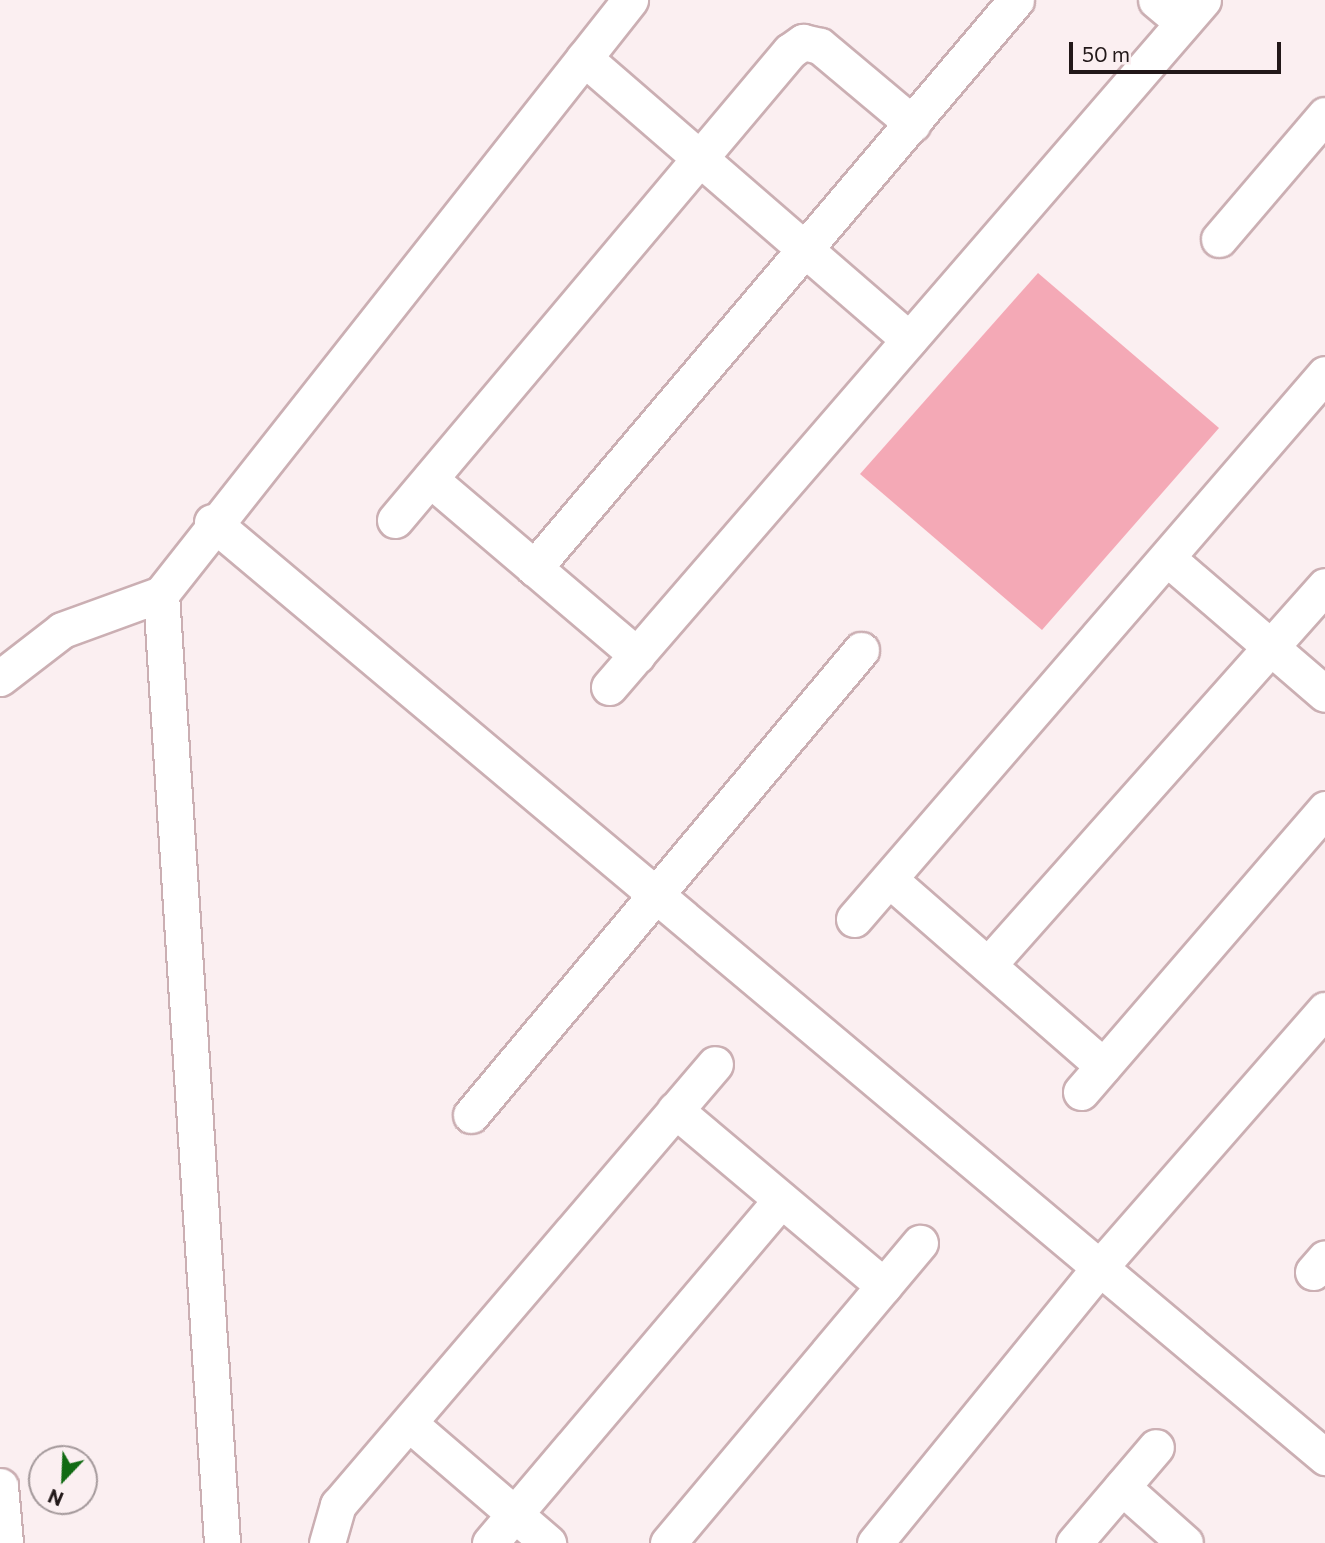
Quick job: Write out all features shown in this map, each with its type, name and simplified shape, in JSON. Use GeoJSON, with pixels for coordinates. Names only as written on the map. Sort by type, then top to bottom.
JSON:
{"type":"FeatureCollection","features":[{"type":"Feature","properties":{"kind":"street"},"geometry":{"type":"LineString","coordinates":[[0,678],[62,631],[161,594],[212,522],[630,0]]}},
{"type":"Feature","properties":{"kind":"street"},"geometry":{"type":"LineString","coordinates":[[534,568],[1016,0]]}},
{"type":"Feature","properties":{"kind":"street"},"geometry":{"type":"LineString","coordinates":[[609,687],[1193,12],[1156,0]]}},
{"type":"Feature","properties":{"kind":"street"},"geometry":{"type":"LineString","coordinates":[[395,520],[803,42],[838,58],[913,124]]}},
{"type":"Feature","properties":{"kind":"street"},"geometry":{"type":"LineString","coordinates":[[584,58],[909,340]]}},
{"type":"Feature","properties":{"kind":"street"},"geometry":{"type":"LineString","coordinates":[[1219,239],[1325,115]]}},
{"type":"Feature","properties":{"kind":"street"},"geometry":{"type":"LineString","coordinates":[[854,919],[1325,374]]}},
{"type":"Feature","properties":{"kind":"street"},"geometry":{"type":"LineString","coordinates":[[430,480],[637,655]]}},
{"type":"Feature","properties":{"kind":"street"},"geometry":{"type":"LineString","coordinates":[[212,522],[658,894],[1325,1458]]}},
{"type":"Feature","properties":{"kind":"street"},"geometry":{"type":"LineString","coordinates":[[1167,558],[1325,694]]}},
{"type":"Feature","properties":{"kind":"street"},"geometry":{"type":"LineString","coordinates":[[988,965],[1325,586]]}},
{"type":"Feature","properties":{"kind":"street"},"geometry":{"type":"LineString","coordinates":[[161,594],[222,1543]]}},
{"type":"Feature","properties":{"kind":"street"},"geometry":{"type":"LineString","coordinates":[[471,1115],[861,650]]}},
{"type":"Feature","properties":{"kind":"street"},"geometry":{"type":"LineString","coordinates":[[1081,1092],[1325,809]]}},
{"type":"Feature","properties":{"kind":"street"},"geometry":{"type":"LineString","coordinates":[[890,880],[1103,1066]]}},
{"type":"Feature","properties":{"kind":"street"},"geometry":{"type":"LineString","coordinates":[[875,1543],[1099,1268],[1325,1010]]}},
{"type":"Feature","properties":{"kind":"street"},"geometry":{"type":"LineString","coordinates":[[327,1543],[338,1505],[411,1425],[715,1064]]}},
{"type":"Feature","properties":{"kind":"street"},"geometry":{"type":"LineString","coordinates":[[675,1110],[884,1286]]}},
{"type":"Feature","properties":{"kind":"street"},"geometry":{"type":"LineString","coordinates":[[491,1543],[781,1200]]}},
{"type":"Feature","properties":{"kind":"street"},"geometry":{"type":"LineString","coordinates":[[668,1543],[920,1243]]}},
{"type":"Feature","properties":{"kind":"street"},"geometry":{"type":"LineString","coordinates":[[411,1425],[548,1543]]}},
{"type":"Feature","properties":{"kind":"street"},"geometry":{"type":"LineString","coordinates":[[1074,1543],[1156,1447]]}},
{"type":"Feature","properties":{"kind":"street"},"geometry":{"type":"LineString","coordinates":[[0,1486],[5,1543]]}},
{"type":"Feature","properties":{"kind":"street"},"geometry":{"type":"LineString","coordinates":[[1122,1487],[1185,1543]]}},
{"type":"Feature","properties":{"kind":"shaded area"},"geometry":{"type":"Polygon","coordinates":[[[1038,273],[1219,428],[1042,630],[860,474],[1038,273]]]}}]}
